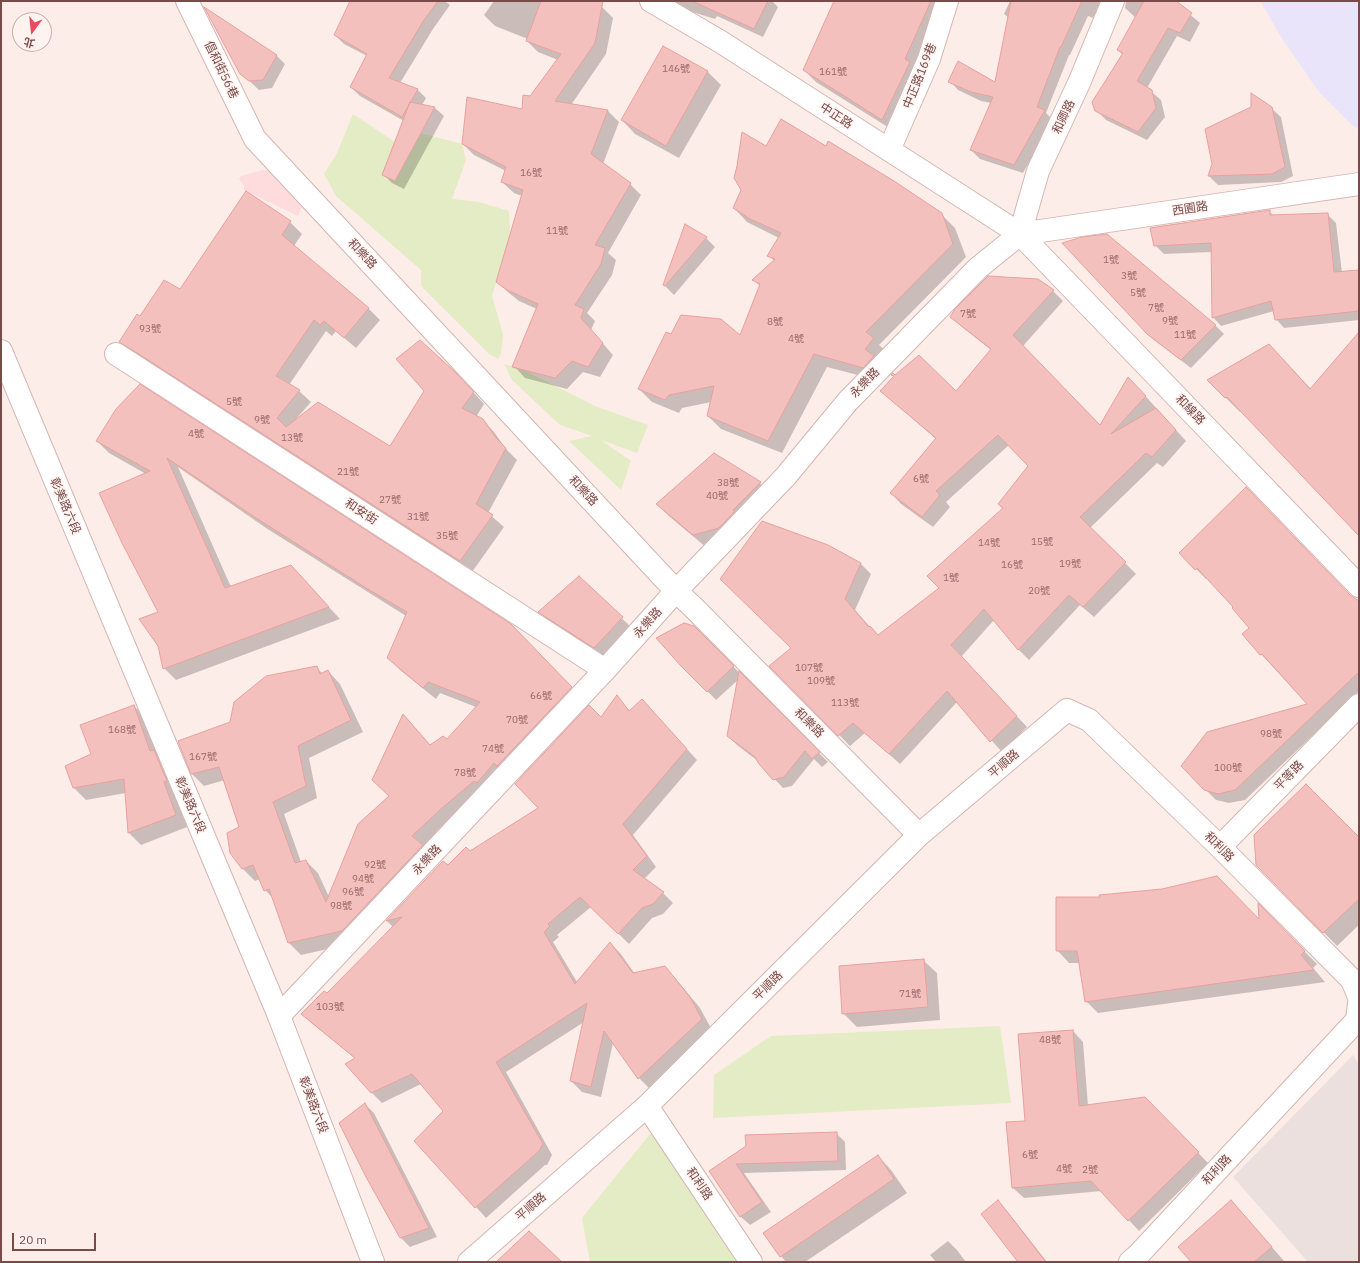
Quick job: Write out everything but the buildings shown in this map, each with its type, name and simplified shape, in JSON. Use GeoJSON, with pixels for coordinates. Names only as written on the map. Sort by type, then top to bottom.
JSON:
{"type":"FeatureCollection","features":[{"type":"Feature","properties":{"kind":"street","name":"倡和街56巷"},"geometry":{"type":"LineString","coordinates":[[187,1],[255,139]]}},
{"type":"Feature","properties":{"kind":"street","name":"中正路"},"geometry":{"type":"LineString","coordinates":[[650,1],[721,42],[1020,234]]}},
{"type":"Feature","properties":{"kind":"street","name":"中正路169巷"},"geometry":{"type":"LineString","coordinates":[[889,150],[929,59],[947,1]]}},
{"type":"Feature","properties":{"kind":"street","name":"和卿路"},"geometry":{"type":"LineString","coordinates":[[1020,234],[1038,171],[1079,84],[1113,1]]}},
{"type":"Feature","properties":{"kind":"street","name":"和樂路"},"geometry":{"type":"LineString","coordinates":[[255,139],[676,591],[919,835]]}},
{"type":"Feature","properties":{"kind":"street","name":"西園路"},"geometry":{"type":"LineString","coordinates":[[1020,234],[1359,184]]}},
{"type":"Feature","properties":{"kind":"street","name":"和線路"},"geometry":{"type":"LineString","coordinates":[[1020,234],[1359,586]]}},
{"type":"Feature","properties":{"kind":"street","name":"永樂路"},"geometry":{"type":"LineString","coordinates":[[279,1016],[605,670],[676,591],[786,476],[853,395],[978,268],[1020,234]]}},
{"type":"Feature","properties":{"kind":"street","name":"彰美路六段"},"geometry":{"type":"LineString","coordinates":[[1,351],[279,1016],[373,1262]]}},
{"type":"Feature","properties":{"kind":"street","name":"和安街"},"geometry":{"type":"LineString","coordinates":[[116,354],[605,670]]}},
{"type":"Feature","properties":{"kind":"street","name":"平等路"},"geometry":{"type":"LineString","coordinates":[[1220,847],[1359,705]]}},
{"type":"Feature","properties":{"kind":"street","name":"平順路"},"geometry":{"type":"LineString","coordinates":[[469,1262],[647,1106],[919,835],[1066,710]]}},
{"type":"Feature","properties":{"kind":"street","name":"和利路"},"geometry":{"type":"LineString","coordinates":[[1066,710],[1089,720],[1220,847],[1352,980],[1359,997]]}},
{"type":"Feature","properties":{"kind":"street","name":"和利路"},"geometry":{"type":"LineString","coordinates":[[1130,1262],[1357,1020],[1359,1003]]}},
{"type":"Feature","properties":{"kind":"street","name":"和利路"},"geometry":{"type":"LineString","coordinates":[[647,1106],[751,1262]]}},
{"type":"Feature","properties":{"kind":"shaded area"},"geometry":{"type":"Polygon","coordinates":[[[1260,1],[1359,1],[1359,129],[1352,125],[1319,92],[1281,37],[1260,1]]]}},
{"type":"Feature","properties":{"kind":"shaded area"},"geometry":{"type":"Polygon","coordinates":[[[262,170],[270,170],[303,204],[298,216],[244,190],[244,186],[239,179],[241,176],[262,170]]]}},
{"type":"Feature","properties":{"kind":"shaded area"},"geometry":{"type":"Polygon","coordinates":[[[1353,1055],[1359,1065],[1359,1262],[1308,1262],[1233,1177],[1353,1055]]]}},
{"type":"Feature","properties":{"kind":"green space"},"geometry":{"type":"Polygon","coordinates":[[[353,114],[395,142],[406,160],[421,133],[462,144],[466,160],[452,199],[479,202],[509,211],[510,236],[492,296],[503,334],[501,353],[498,359],[489,354],[421,286],[421,270],[336,196],[324,174],[337,153],[353,114]]]}},
{"type":"Feature","properties":{"kind":"green space"},"geometry":{"type":"Polygon","coordinates":[[[504,364],[522,369],[595,406],[648,425],[637,453],[601,440],[631,461],[621,490],[569,441],[592,436],[560,425],[512,380],[504,364]]]}},
{"type":"Feature","properties":{"kind":"green space"},"geometry":{"type":"Polygon","coordinates":[[[1000,1026],[1011,1103],[713,1118],[714,1075],[771,1036],[1000,1026]]]}},
{"type":"Feature","properties":{"kind":"green space"},"geometry":{"type":"Polygon","coordinates":[[[658,1124],[745,1262],[590,1262],[582,1218],[658,1124]]]}}]}
